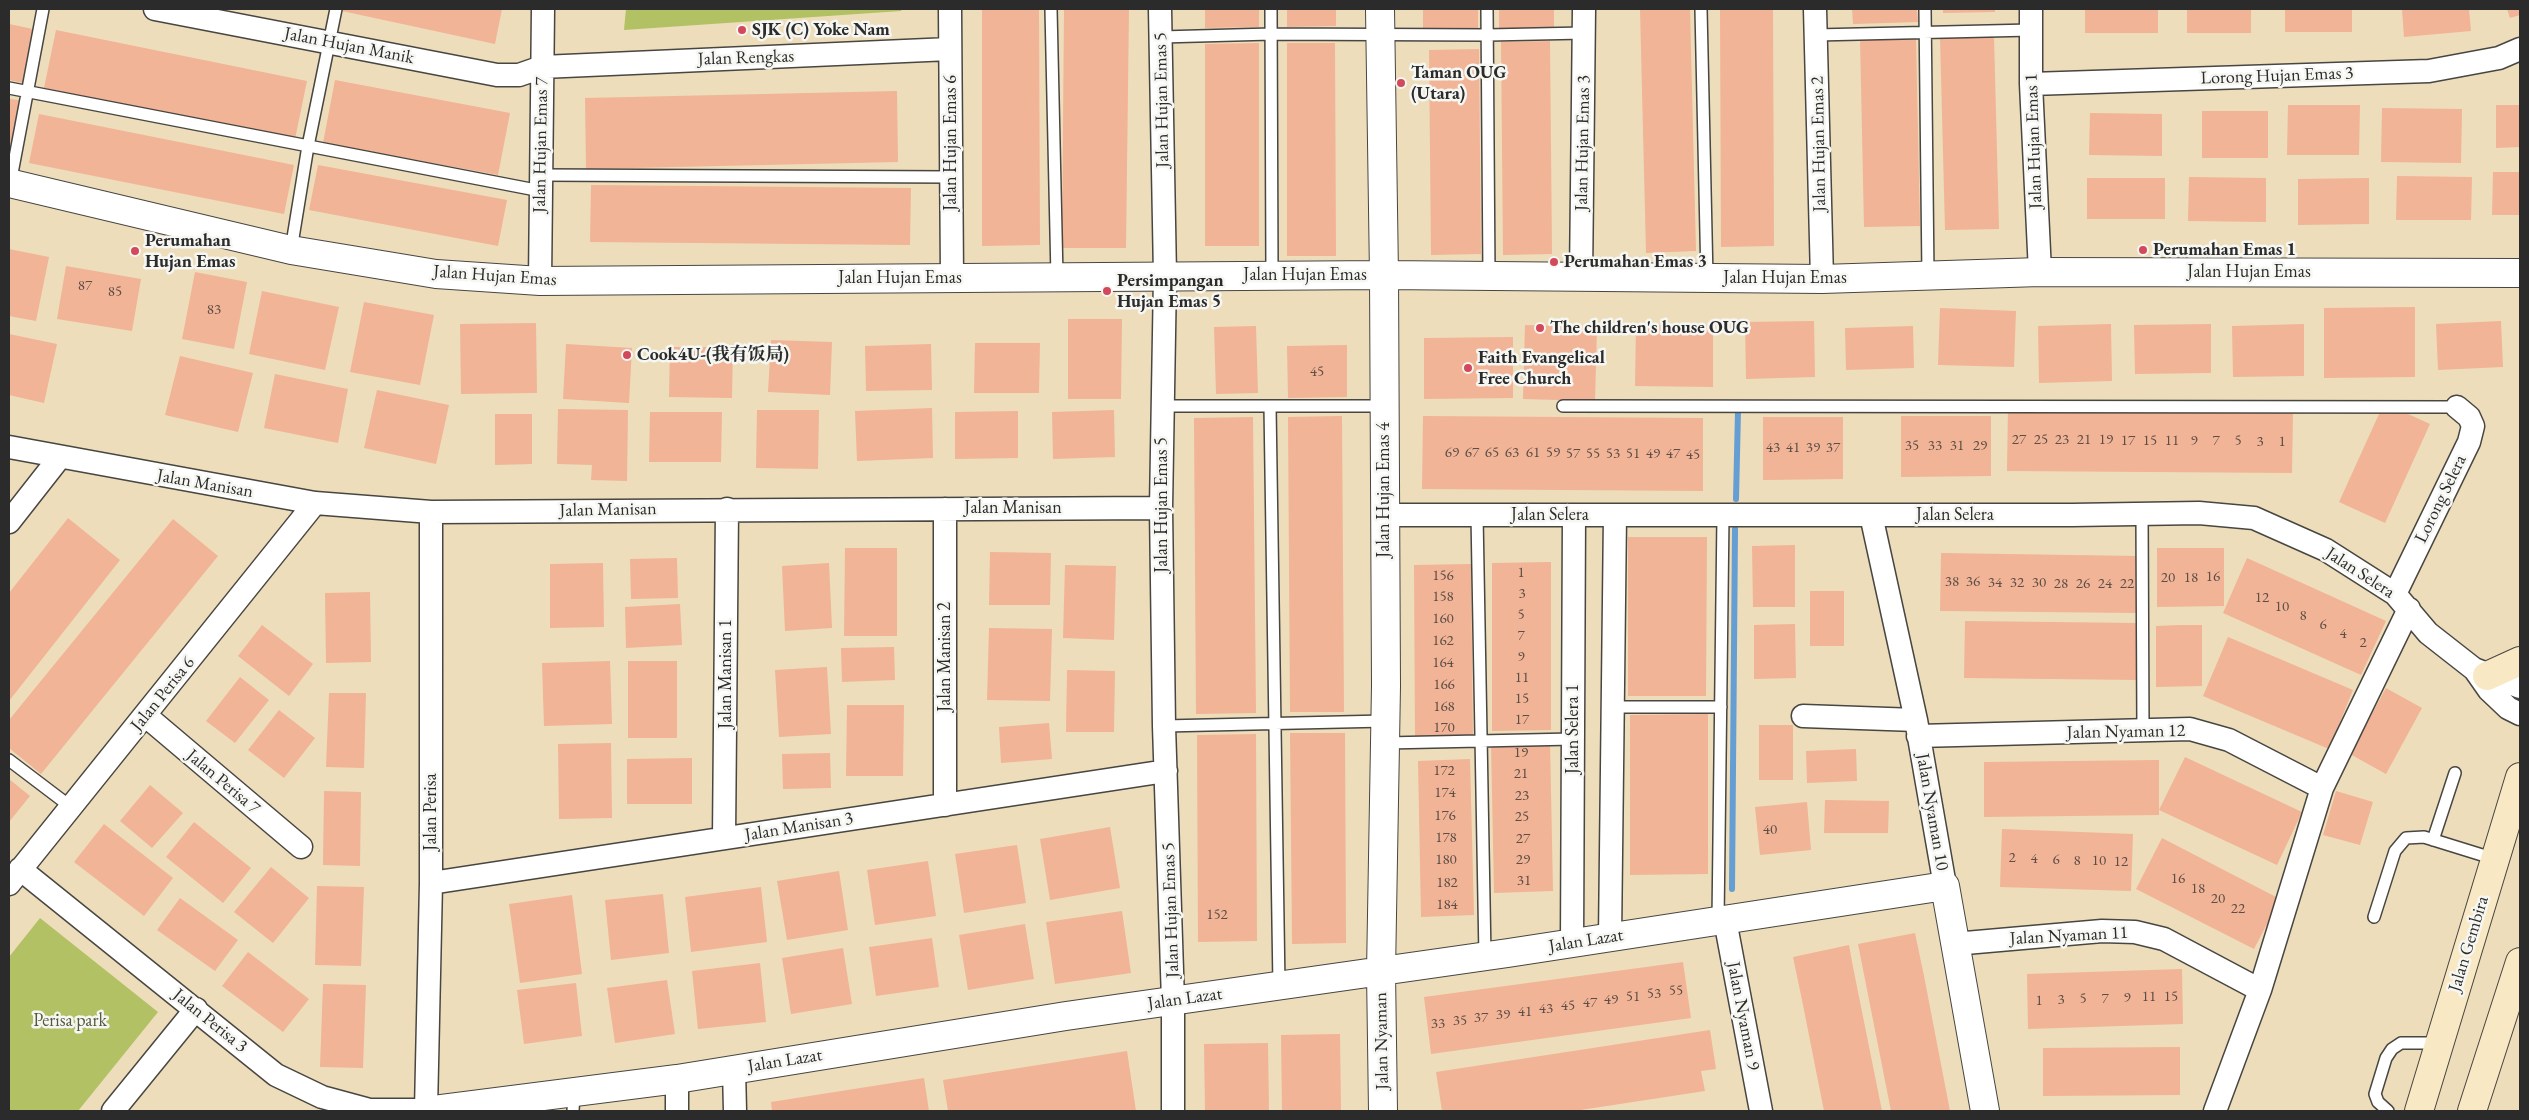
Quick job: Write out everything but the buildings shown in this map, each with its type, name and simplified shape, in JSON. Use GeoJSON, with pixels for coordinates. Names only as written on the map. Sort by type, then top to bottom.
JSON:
{"type":"FeatureCollection","features":[{"type":"Feature","properties":{"kind":"main road"},"geometry":{"type":"LineString","coordinates":[[2481,673],[2520,661]]}},
{"type":"Feature","properties":{"kind":"main road","name":"Jalan Gembira"},"geometry":{"type":"LineString","coordinates":[[2418,1111],[2520,777]]}},
{"type":"Feature","properties":{"kind":"main road"},"geometry":{"type":"LineString","coordinates":[[2472,1111],[2520,962]]}},
{"type":"Feature","properties":{"kind":"street","name":"Jalan Hujan Manik"},"geometry":{"type":"LineString","coordinates":[[155,9],[497,75],[519,75],[542,67]]}},
{"type":"Feature","properties":{"kind":"street","name":"Jalan Hujan Emas 7"},"geometry":{"type":"LineString","coordinates":[[540,281],[543,9]]}},
{"type":"Feature","properties":{"kind":"street","name":"Jalan Hujan Emas 6"},"geometry":{"type":"LineString","coordinates":[[950,9],[952,278]]}},
{"type":"Feature","properties":{"kind":"street","name":"Jalan Hujan Emas 5"},"geometry":{"type":"LineString","coordinates":[[1160,9],[1165,276],[1161,508],[1164,726],[1173,1001],[1173,1111]]}},
{"type":"Feature","properties":{"kind":"street","name":"Jalan Hujan Emas 3"},"geometry":{"type":"LineString","coordinates":[[1582,278],[1584,9]]}},
{"type":"Feature","properties":{"kind":"street","name":"Jalan Hujan Emas 2"},"geometry":{"type":"LineString","coordinates":[[1815,9],[1822,279]]}},
{"type":"Feature","properties":{"kind":"street","name":"Jalan Hujan Emas 1"},"geometry":{"type":"LineString","coordinates":[[2031,19],[2031,84],[2040,272]]}},
{"type":"Feature","properties":{"kind":"street","name":"Jalan Hujan Emas 4"},"geometry":{"type":"LineString","coordinates":[[1380,22],[1384,275],[1386,732],[1381,972]]}},
{"type":"Feature","properties":{"kind":"street","name":"Jalan Rengkas"},"geometry":{"type":"LineString","coordinates":[[542,67],[950,49]]}},
{"type":"Feature","properties":{"kind":"street","name":"Lorong Hujan Emas 3"},"geometry":{"type":"LineString","coordinates":[[2031,84],[2429,71],[2499,58],[2520,49]]}},
{"type":"Feature","properties":{"kind":"street","name":"Jalan Hujan Emas"},"geometry":{"type":"LineString","coordinates":[[10,184],[291,250],[436,274],[540,281],[1384,275],[1822,279],[2040,272],[2520,273]]}},
{"type":"Feature","properties":{"kind":"street","name":"Lorong Selera"},"geometry":{"type":"LineString","coordinates":[[2402,602],[2469,442],[2473,426],[2469,417],[2457,407]]}},
{"type":"Feature","properties":{"kind":"street","name":"Jalan Manisan"},"geometry":{"type":"LineString","coordinates":[[9,447],[315,503],[431,512],[1161,508]]}},
{"type":"Feature","properties":{"kind":"street"},"geometry":{"type":"LineString","coordinates":[[9,522],[60,457]]}},
{"type":"Feature","properties":{"kind":"street","name":"Jalan Perisa 6"},"geometry":{"type":"LineString","coordinates":[[14,877],[146,716],[315,503]]}},
{"type":"Feature","properties":{"kind":"street","name":"Jalan Manisan 2"},"geometry":{"type":"LineString","coordinates":[[945,508],[945,804]]}},
{"type":"Feature","properties":{"kind":"street","name":"Jalan Manisan 1"},"geometry":{"type":"LineString","coordinates":[[724,838],[727,509]]}},
{"type":"Feature","properties":{"kind":"street","name":"Jalan Perisa"},"geometry":{"type":"LineString","coordinates":[[426,1111],[431,883],[431,512]]}},
{"type":"Feature","properties":{"kind":"street","name":"Jalan Selera"},"geometry":{"type":"LineString","coordinates":[[1384,514],[1871,515],[2199,513],[2254,518],[2326,550],[2402,602],[2428,633],[2481,673],[2520,687]]}},
{"type":"Feature","properties":{"kind":"street","name":"Jalan Selera 1"},"geometry":{"type":"LineString","coordinates":[[1572,944],[1574,515]]}},
{"type":"Feature","properties":{"kind":"street"},"geometry":{"type":"LineString","coordinates":[[1610,938],[1615,515]]}},
{"type":"Feature","properties":{"kind":"street","name":"Jalan Nyaman 10"},"geometry":{"type":"LineString","coordinates":[[1871,515],[1917,728],[1985,1111]]}},
{"type":"Feature","properties":{"kind":"street"},"geometry":{"type":"LineString","coordinates":[[2215,1111],[2260,990],[2322,788],[2402,602]]}},
{"type":"Feature","properties":{"kind":"street","name":"Jalan Selera"},"geometry":{"type":"LineString","coordinates":[[2481,673],[2489,690],[2508,708],[2520,714]]}},
{"type":"Feature","properties":{"kind":"street","name":"Jalan Perisa 7"},"geometry":{"type":"LineString","coordinates":[[146,716],[301,848]]}},
{"type":"Feature","properties":{"kind":"street","name":"Jalan Nyaman 12"},"geometry":{"type":"LineString","coordinates":[[1804,716],[1917,728],[2144,732],[2190,729],[2229,740],[2322,788]]}},
{"type":"Feature","properties":{"kind":"street","name":"Jalan Manisan 3"},"geometry":{"type":"LineString","coordinates":[[431,883],[1166,771]]}},
{"type":"Feature","properties":{"kind":"street","name":"Jalan Perisa 3"},"geometry":{"type":"LineString","coordinates":[[14,877],[196,1009],[276,1075],[322,1097],[370,1110],[426,1111]]}},
{"type":"Feature","properties":{"kind":"street","name":"Jalan Lazat"},"geometry":{"type":"LineString","coordinates":[[426,1111],[574,1102],[677,1079],[734,1069],[1173,1001],[1485,957],[1945,886]]}},
{"type":"Feature","properties":{"kind":"street","name":"Jalan Nyaman 9"},"geometry":{"type":"LineString","coordinates":[[1721,920],[1761,1111]]}},
{"type":"Feature","properties":{"kind":"street","name":"Jalan Nyaman 11"},"geometry":{"type":"LineString","coordinates":[[1954,944],[2102,931],[2135,932],[2164,939],[2260,990]]}},
{"type":"Feature","properties":{"kind":"street","name":"Jalan Nyaman"},"geometry":{"type":"LineString","coordinates":[[1381,972],[1384,1111]]}},
{"type":"Feature","properties":{"kind":"street"},"geometry":{"type":"LineString","coordinates":[[113,1111],[196,1009]]}},
{"type":"Feature","properties":{"kind":"street"},"geometry":{"type":"LineString","coordinates":[[734,1069],[735,1111]]}},
{"type":"Feature","properties":{"kind":"street"},"geometry":{"type":"LineString","coordinates":[[677,1079],[677,1111]]}},
{"type":"Feature","properties":{"kind":"lane"},"geometry":{"type":"LineString","coordinates":[[10,184],[29,92],[43,9]]}},
{"type":"Feature","properties":{"kind":"lane"},"geometry":{"type":"LineString","coordinates":[[291,250],[308,146],[336,9]]}},
{"type":"Feature","properties":{"kind":"lane"},"geometry":{"type":"LineString","coordinates":[[1051,9],[1057,277]]}},
{"type":"Feature","properties":{"kind":"lane"},"geometry":{"type":"LineString","coordinates":[[1271,9],[1272,276]]}},
{"type":"Feature","properties":{"kind":"lane"},"geometry":{"type":"LineString","coordinates":[[1488,9],[1489,276]]}},
{"type":"Feature","properties":{"kind":"lane"},"geometry":{"type":"LineString","coordinates":[[1701,9],[1707,279]]}},
{"type":"Feature","properties":{"kind":"lane"},"geometry":{"type":"LineString","coordinates":[[1925,9],[1928,276]]}},
{"type":"Feature","properties":{"kind":"lane"},"geometry":{"type":"LineString","coordinates":[[1816,35],[1925,32],[2031,19]]}},
{"type":"Feature","properties":{"kind":"lane"},"geometry":{"type":"LineString","coordinates":[[1161,37],[1271,34],[1380,22],[1488,35],[1584,33]]}},
{"type":"Feature","properties":{"kind":"lane"},"geometry":{"type":"LineString","coordinates":[[9,88],[308,146],[541,183],[951,177]]}},
{"type":"Feature","properties":{"kind":"lane"},"geometry":{"type":"LineString","coordinates":[[1163,406],[1384,406]]}},
{"type":"Feature","properties":{"kind":"lane"},"geometry":{"type":"LineString","coordinates":[[1270,406],[1279,986]]}},
{"type":"Feature","properties":{"kind":"lane"},"geometry":{"type":"LineString","coordinates":[[1563,406],[2457,407]]}},
{"type":"Feature","properties":{"kind":"lane"},"geometry":{"type":"LineString","coordinates":[[2142,514],[2144,732]]}},
{"type":"Feature","properties":{"kind":"lane"},"geometry":{"type":"LineString","coordinates":[[1477,515],[1485,957]]}},
{"type":"Feature","properties":{"kind":"lane"},"geometry":{"type":"LineString","coordinates":[[1721,920],[1723,515]]}},
{"type":"Feature","properties":{"kind":"lane"},"geometry":{"type":"LineString","coordinates":[[1613,707],[1721,707]]}},
{"type":"Feature","properties":{"kind":"lane"},"geometry":{"type":"LineString","coordinates":[[1164,726],[1275,723],[1482,742],[1573,739]]}},
{"type":"Feature","properties":{"kind":"lane"},"geometry":{"type":"LineString","coordinates":[[9,760],[71,807]]}},
{"type":"Feature","properties":{"kind":"lane"},"geometry":{"type":"LineString","coordinates":[[2434,840],[2455,773]]}},
{"type":"Feature","properties":{"kind":"lane"},"geometry":{"type":"LineString","coordinates":[[2374,917],[2399,844],[2406,838],[2415,836],[2434,840],[2495,859]]}},
{"type":"Feature","properties":{"kind":"lane"},"geometry":{"type":"LineString","coordinates":[[2388,1111],[2378,1102],[2375,1094],[2386,1058],[2392,1049],[2401,1043],[2439,1043]]}},
{"type":"Feature","properties":{"kind":"green space"},"geometry":{"type":"Polygon","coordinates":[[[626,9],[902,9],[901,11],[624,30],[626,9]]]}},
{"type":"Feature","properties":{"kind":"green space","name":"Perisa park"},"geometry":{"type":"Polygon","coordinates":[[[40,918],[158,1012],[78,1111],[9,1111],[9,957],[40,918]]]}},
{"type":"Feature","properties":{"kind":"waterway"},"geometry":{"type":"LineString","coordinates":[[1736,499],[1738,411]]}},
{"type":"Feature","properties":{"kind":"waterway"},"geometry":{"type":"LineString","coordinates":[[1732,889],[1735,529]]}},
{"type":"Feature","properties":{"kind":"place","name":"SJK (C) Yoke Nam"},"geometry":{"type":"Point","coordinates":[742,30]}},
{"type":"Feature","properties":{"kind":"place","name":"Taman OUG (Utara)"},"geometry":{"type":"Point","coordinates":[1401,83]}},
{"type":"Feature","properties":{"kind":"place","name":"Perumahan Emas 1"},"geometry":{"type":"Point","coordinates":[2143,250]}},
{"type":"Feature","properties":{"kind":"place","name":"Perumahan Hujan Emas"},"geometry":{"type":"Point","coordinates":[135,251]}},
{"type":"Feature","properties":{"kind":"place","name":"Perumahan Emas 3"},"geometry":{"type":"Point","coordinates":[1554,262]}},
{"type":"Feature","properties":{"kind":"place","name":"Persimpangan Hujan Emas 5"},"geometry":{"type":"Point","coordinates":[1107,291]}},
{"type":"Feature","properties":{"kind":"place","name":"The children's house OUG"},"geometry":{"type":"Point","coordinates":[1540,328]}},
{"type":"Feature","properties":{"kind":"place","name":"Cook4U-(我有饭局)"},"geometry":{"type":"Point","coordinates":[627,355]}},
{"type":"Feature","properties":{"kind":"place","name":"Faith Evangelical Free Church"},"geometry":{"type":"Point","coordinates":[1468,368]}}]}
